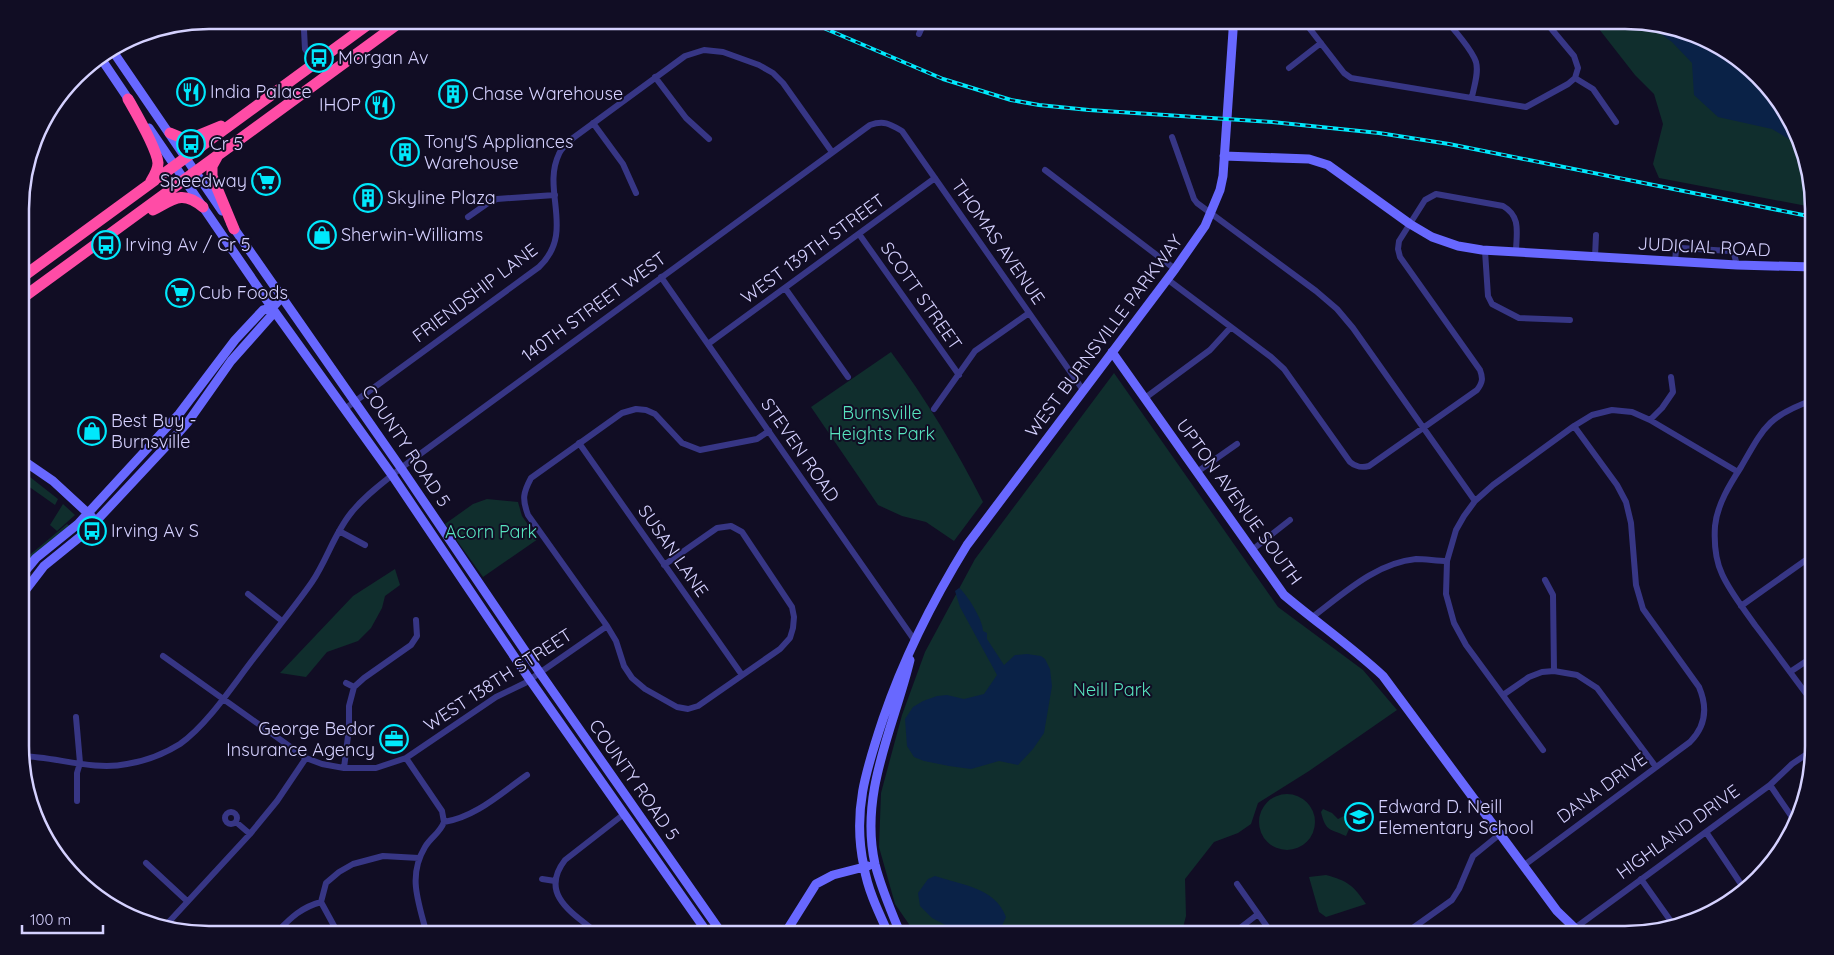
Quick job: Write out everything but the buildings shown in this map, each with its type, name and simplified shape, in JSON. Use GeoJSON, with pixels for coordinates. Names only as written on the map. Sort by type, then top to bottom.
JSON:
{"type":"FeatureCollection","features":[{"type":"Feature","properties":{"kind":"highway"},"geometry":{"type":"LineString","coordinates":[[29,272],[362,29]]}},
{"type":"Feature","properties":{"kind":"highway"},"geometry":{"type":"LineString","coordinates":[[366,47],[386,29]]}},
{"type":"Feature","properties":{"kind":"highway"},"geometry":{"type":"LineString","coordinates":[[29,293],[391,29]]}},
{"type":"Feature","properties":{"kind":"highway"},"geometry":{"type":"LineString","coordinates":[[128,99],[145,130],[157,160],[156,173],[148,185]]}},
{"type":"Feature","properties":{"kind":"highway"},"geometry":{"type":"LineString","coordinates":[[170,133],[183,139],[190,139],[245,114]]}},
{"type":"Feature","properties":{"kind":"highway"},"geometry":{"type":"LineString","coordinates":[[217,157],[212,166],[212,176],[234,229]]}},
{"type":"Feature","properties":{"kind":"highway"},"geometry":{"type":"LineString","coordinates":[[122,225],[181,197],[188,197],[203,207]]}},
{"type":"Feature","properties":{"kind":"street"},"geometry":{"type":"LineString","coordinates":[[304,29],[305,49],[314,64]]}},
{"type":"Feature","properties":{"kind":"street"},"geometry":{"type":"LineString","coordinates":[[919,34],[921,29]]}},
{"type":"Feature","properties":{"kind":"street","name":"WEST BURNSVILLE PARKWAY"},"geometry":{"type":"LineString","coordinates":[[884,926],[864,868],[860,821],[862,786],[897,679],[941,587],[967,545],[1195,242],[1212,213],[1220,190],[1224,156],[1233,29]]}},
{"type":"Feature","properties":{"kind":"street"},"geometry":{"type":"LineString","coordinates":[[1310,29],[1344,73],[1351,78],[1526,107],[1568,84],[1575,78],[1578,68],[1574,56],[1552,29]]}},
{"type":"Feature","properties":{"kind":"street"},"geometry":{"type":"LineString","coordinates":[[1452,29],[1476,62],[1477,73],[1472,97]]}},
{"type":"Feature","properties":{"kind":"street"},"geometry":{"type":"LineString","coordinates":[[1289,68],[1321,43]]}},
{"type":"Feature","properties":{"kind":"street","name":"FRIENDSHIP LANE"},"geometry":{"type":"LineString","coordinates":[[346,408],[548,258],[554,248],[557,236],[554,170],[559,154],[569,141],[685,56],[704,50],[723,52],[759,65],[772,73],[783,83],[832,152]]}},
{"type":"Feature","properties":{"kind":"street","name":"COUNTY ROAD 5"},"geometry":{"type":"LineString","coordinates":[[115,55],[234,229],[402,468],[540,673],[717,926]]}},
{"type":"Feature","properties":{"kind":"street","name":"COUNTY ROAD 5"},"geometry":{"type":"LineString","coordinates":[[104,63],[272,308],[346,408],[530,680],[703,926]]}},
{"type":"Feature","properties":{"kind":"street"},"geometry":{"type":"LineString","coordinates":[[655,77],[686,118],[710,139]]}},
{"type":"Feature","properties":{"kind":"street"},"geometry":{"type":"LineString","coordinates":[[1575,78],[1593,89],[1616,122]]}},
{"type":"Feature","properties":{"kind":"street","name":"140TH STREET WEST"},"geometry":{"type":"LineString","coordinates":[[29,756],[101,766],[126,765],[162,754],[180,744],[195,731],[224,698],[313,581],[339,531],[357,505],[370,493],[870,124],[880,122]]}},
{"type":"Feature","properties":{"kind":"street","name":"THOMAS AVENUE"},"geometry":{"type":"LineString","coordinates":[[880,122],[889,123],[902,131],[1083,390]]}},
{"type":"Feature","properties":{"kind":"street"},"geometry":{"type":"LineString","coordinates":[[593,123],[623,164],[636,193]]}},
{"type":"Feature","properties":{"kind":"street"},"geometry":{"type":"LineString","coordinates":[[1172,137],[1194,199],[1337,309],[1353,328],[1475,501]]}},
{"type":"Feature","properties":{"kind":"street","name":"JUDICIAL ROAD"},"geometry":{"type":"LineString","coordinates":[[1224,156],[1309,159],[1328,166],[1410,224],[1441,240],[1458,246],[1485,251],[1516,253],[1805,267]]}},
{"type":"Feature","properties":{"kind":"street"},"geometry":{"type":"LineString","coordinates":[[1045,170],[1175,269]]}},
{"type":"Feature","properties":{"kind":"street","name":"WEST 139TH STREET"},"geometry":{"type":"LineString","coordinates":[[708,344],[935,178]]}},
{"type":"Feature","properties":{"kind":"street"},"geometry":{"type":"LineString","coordinates":[[1167,279],[1284,369],[1350,462],[1362,468],[1369,466],[1478,390],[1483,378],[1480,370],[1400,257],[1398,250],[1399,241],[1425,200],[1436,194],[1503,206],[1512,211],[1516,219],[1516,253]]}},
{"type":"Feature","properties":{"kind":"street"},"geometry":{"type":"LineString","coordinates":[[468,218],[488,203],[497,199],[555,195]]}},
{"type":"Feature","properties":{"kind":"street","name":"SCOTT STREET"},"geometry":{"type":"LineString","coordinates":[[859,234],[959,375]]}},
{"type":"Feature","properties":{"kind":"street"},"geometry":{"type":"LineString","coordinates":[[1594,257],[1596,235]]}},
{"type":"Feature","properties":{"kind":"street"},"geometry":{"type":"LineString","coordinates":[[1674,262],[1676,250],[1681,248],[1730,251],[1734,254],[1736,265]]}},
{"type":"Feature","properties":{"kind":"street"},"geometry":{"type":"LineString","coordinates":[[1485,251],[1488,296],[1492,304],[1519,318],[1570,320]]}},
{"type":"Feature","properties":{"kind":"street","name":"STEVEN ROAD"},"geometry":{"type":"LineString","coordinates":[[660,278],[915,640]]}},
{"type":"Feature","properties":{"kind":"street"},"geometry":{"type":"LineString","coordinates":[[785,288],[848,377]]}},
{"type":"Feature","properties":{"kind":"street"},"geometry":{"type":"LineString","coordinates":[[29,586],[44,566],[75,542],[97,521],[188,422],[231,362],[271,316],[272,308],[282,297]]}},
{"type":"Feature","properties":{"kind":"street"},"geometry":{"type":"LineString","coordinates":[[29,566],[36,558],[88,514],[176,419],[235,340],[263,310],[272,308]]}},
{"type":"Feature","properties":{"kind":"street"},"geometry":{"type":"LineString","coordinates":[[934,409],[975,351],[1029,313]]}},
{"type":"Feature","properties":{"kind":"street"},"geometry":{"type":"LineString","coordinates":[[1145,398],[1210,350],[1231,327]]}},
{"type":"Feature","properties":{"kind":"street","name":"UPTON AVENUE SOUTH"},"geometry":{"type":"LineString","coordinates":[[1112,352],[1284,594],[1311,618],[1365,659],[1383,676],[1557,912],[1573,926]]}},
{"type":"Feature","properties":{"kind":"street"},"geometry":{"type":"LineString","coordinates":[[1650,420],[1662,408],[1673,392],[1671,377]]}},
{"type":"Feature","properties":{"kind":"street"},"geometry":{"type":"LineString","coordinates":[[1805,403],[1791,407],[1776,416],[1761,431],[1719,508],[1714,540],[1722,575],[1741,606],[1805,692]]}},
{"type":"Feature","properties":{"kind":"street"},"geometry":{"type":"LineString","coordinates":[[664,565],[716,528],[724,525],[731,526],[742,532],[792,607],[794,617],[790,638],[780,648],[698,706],[688,709],[677,707],[645,689],[632,678],[624,666],[616,641],[607,626],[528,514],[524,503],[525,490],[531,478],[622,413],[636,409],[646,410],[655,414],[682,443],[700,450],[757,439],[769,431]]}},
{"type":"Feature","properties":{"kind":"street"},"geometry":{"type":"LineString","coordinates":[[1543,750],[1466,645],[1454,623],[1446,594],[1447,561],[1456,530],[1475,501],[1493,485],[1574,426],[1592,415],[1612,410],[1632,412],[1650,420],[1738,472]]}},
{"type":"Feature","properties":{"kind":"street","name":"DANA DRIVE"},"geometry":{"type":"LineString","coordinates":[[1523,866],[1690,742],[1698,734],[1705,717],[1705,700],[1699,687],[1643,609],[1636,585],[1631,523],[1626,502],[1574,426]]}},
{"type":"Feature","properties":{"kind":"street","name":"SUSAN LANE"},"geometry":{"type":"LineString","coordinates":[[579,444],[742,676]]}},
{"type":"Feature","properties":{"kind":"street"},"geometry":{"type":"LineString","coordinates":[[1197,472],[1237,444]]}},
{"type":"Feature","properties":{"kind":"street"},"geometry":{"type":"LineString","coordinates":[[29,464],[53,481],[97,521]]}},
{"type":"Feature","properties":{"kind":"street"},"geometry":{"type":"LineString","coordinates":[[1252,550],[1290,520]]}},
{"type":"Feature","properties":{"kind":"street"},"geometry":{"type":"LineString","coordinates":[[339,531],[365,545]]}},
{"type":"Feature","properties":{"kind":"street"},"geometry":{"type":"LineString","coordinates":[[1311,618],[1368,576],[1387,566],[1415,559],[1447,561]]}},
{"type":"Feature","properties":{"kind":"street"},"geometry":{"type":"LineString","coordinates":[[1741,606],[1805,561]]}},
{"type":"Feature","properties":{"kind":"street"},"geometry":{"type":"LineString","coordinates":[[1545,580],[1553,595],[1554,671]]}},
{"type":"Feature","properties":{"kind":"street"},"geometry":{"type":"LineString","coordinates":[[248,594],[282,621]]}},
{"type":"Feature","properties":{"kind":"street"},"geometry":{"type":"LineString","coordinates":[[344,768],[349,728],[349,706],[354,687],[411,644],[417,636],[416,620]]}},
{"type":"Feature","properties":{"kind":"street","name":"WEST 138TH STREET"},"geometry":{"type":"LineString","coordinates":[[224,698],[306,758],[322,764],[344,768],[376,768],[406,758],[496,697],[516,689],[530,680],[607,626]]}},
{"type":"Feature","properties":{"kind":"street","name":"WEST BURNSVILLE PARKWAY"},"geometry":{"type":"LineString","coordinates":[[897,926],[884,894],[875,863],[871,838],[871,813],[873,789],[879,765],[915,640]]}},
{"type":"Feature","properties":{"kind":"street"},"geometry":{"type":"LineString","coordinates":[[163,656],[224,698]]}},
{"type":"Feature","properties":{"kind":"street"},"geometry":{"type":"LineString","coordinates":[[1790,672],[1805,662]]}},
{"type":"Feature","properties":{"kind":"street"},"geometry":{"type":"LineString","coordinates":[[1503,695],[1530,677],[1554,671],[1577,676],[1597,688],[1656,767]]}},
{"type":"Feature","properties":{"kind":"street"},"geometry":{"type":"LineString","coordinates":[[346,683],[354,687]]}},
{"type":"Feature","properties":{"kind":"street"},"geometry":{"type":"LineString","coordinates":[[76,717],[80,763],[77,772],[77,801]]}},
{"type":"Feature","properties":{"kind":"street","name":"HIGHLAND DRIVE"},"geometry":{"type":"LineString","coordinates":[[1585,926],[1641,879],[1770,785],[1792,764],[1805,755]]}},
{"type":"Feature","properties":{"kind":"street"},"geometry":{"type":"LineString","coordinates":[[169,922],[250,834],[277,801],[306,758]]}},
{"type":"Feature","properties":{"kind":"street"},"geometry":{"type":"LineString","coordinates":[[406,758],[442,811],[444,822],[441,830],[427,844],[419,858],[415,872],[416,887],[425,926]]}},
{"type":"Feature","properties":{"kind":"street"},"geometry":{"type":"LineString","coordinates":[[444,822],[469,816],[527,775]]}},
{"type":"Feature","properties":{"kind":"street"},"geometry":{"type":"LineString","coordinates":[[1770,785],[1791,816]]}},
{"type":"Feature","properties":{"kind":"street"},"geometry":{"type":"LineString","coordinates":[[589,926],[563,904],[556,894],[555,881],[557,869],[565,860],[624,814]]}},
{"type":"Feature","properties":{"kind":"street"},"geometry":{"type":"LineString","coordinates":[[236,822],[250,834]]}},
{"type":"Feature","properties":{"kind":"street"},"geometry":{"type":"LineString","coordinates":[[1706,832],[1742,884]]}},
{"type":"Feature","properties":{"kind":"street"},"geometry":{"type":"LineString","coordinates":[[1416,926],[1452,900],[1459,889],[1473,856],[1500,834]]}},
{"type":"Feature","properties":{"kind":"street"},"geometry":{"type":"LineString","coordinates":[[334,926],[321,902],[326,883],[339,872],[353,864],[383,856],[419,858]]}},
{"type":"Feature","properties":{"kind":"street"},"geometry":{"type":"LineString","coordinates":[[146,863],[187,901]]}},
{"type":"Feature","properties":{"kind":"street"},"geometry":{"type":"LineString","coordinates":[[790,926],[816,884],[833,875],[864,868],[875,863]]}},
{"type":"Feature","properties":{"kind":"street"},"geometry":{"type":"LineString","coordinates":[[542,879],[555,881]]}},
{"type":"Feature","properties":{"kind":"street"},"geometry":{"type":"LineString","coordinates":[[1641,879],[1670,920]]}},
{"type":"Feature","properties":{"kind":"street"},"geometry":{"type":"LineString","coordinates":[[1237,884],[1267,926]]}},
{"type":"Feature","properties":{"kind":"street"},"geometry":{"type":"LineString","coordinates":[[283,926],[298,911],[309,905],[321,902]]}},
{"type":"Feature","properties":{"kind":"street"},"geometry":{"type":"LineString","coordinates":[[1243,926],[1258,914]]}},
{"type":"Feature","properties":{"kind":"green space"},"geometry":{"type":"Polygon","coordinates":[[[1599,29],[1637,29],[1661,32],[1705,47],[1735,66],[1761,90],[1787,129],[1802,173],[1805,206],[1659,178],[1653,164],[1663,124],[1654,94],[1635,75],[1599,29]]]}},
{"type":"Feature","properties":{"kind":"green space","name":"Burnsville Heights Park"},"geometry":{"type":"Polygon","coordinates":[[[891,352],[940,425],[983,502],[954,541],[926,522],[902,516],[878,505],[811,407],[891,352]]]}},
{"type":"Feature","properties":{"kind":"green space","name":"Neill Park"},"geometry":{"type":"Polygon","coordinates":[[[1114,373],[1278,607],[1363,670],[1397,710],[1309,771],[1258,803],[1251,824],[1238,833],[1214,842],[1185,879],[1186,916],[1183,926],[910,926],[895,904],[879,847],[881,793],[902,715],[925,652],[975,559],[1114,373]]]}},
{"type":"Feature","properties":{"kind":"green space"},"geometry":{"type":"Polygon","coordinates":[[[29,476],[58,499],[55,505],[29,487],[29,476]]]}},
{"type":"Feature","properties":{"kind":"green space","name":"Acorn Park"},"geometry":{"type":"Polygon","coordinates":[[[487,499],[518,502],[522,516],[538,539],[483,577],[445,524],[473,504],[487,499]]]}},
{"type":"Feature","properties":{"kind":"green space"},"geometry":{"type":"Polygon","coordinates":[[[63,504],[75,515],[57,531],[50,525],[63,504]]]}},
{"type":"Feature","properties":{"kind":"green space"},"geometry":{"type":"Polygon","coordinates":[[[67,524],[70,526],[29,562],[29,556],[67,524]]]}},
{"type":"Feature","properties":{"kind":"green space"},"geometry":{"type":"Polygon","coordinates":[[[395,569],[400,585],[385,596],[382,608],[371,628],[358,641],[327,652],[306,677],[280,673],[353,596],[395,569]]]}},
{"type":"Feature","properties":{"kind":"green space"},"geometry":{"type":"Polygon","coordinates":[[[1282,794],[1292,794],[1307,802],[1313,811],[1315,822],[1313,833],[1307,842],[1292,850],[1282,850],[1271,845],[1264,838],[1259,827],[1259,817],[1264,806],[1271,799],[1282,794]]]}},
{"type":"Feature","properties":{"kind":"green space"},"geometry":{"type":"Polygon","coordinates":[[[1323,809],[1332,813],[1338,819],[1344,816],[1350,827],[1346,836],[1329,829],[1321,812],[1323,809]]]}},
{"type":"Feature","properties":{"kind":"green space"},"geometry":{"type":"Polygon","coordinates":[[[1326,875],[1340,879],[1349,885],[1366,904],[1326,917],[1319,912],[1309,877],[1326,875]]]}},
{"type":"Feature","properties":{"kind":"water"},"geometry":{"type":"Polygon","coordinates":[[[1657,31],[1683,38],[1705,47],[1744,73],[1768,99],[1792,141],[1772,129],[1718,117],[1694,95],[1692,63],[1672,42],[1657,31]]]}},
{"type":"Feature","properties":{"kind":"water"},"geometry":{"type":"Polygon","coordinates":[[[959,588],[974,608],[983,631],[987,633],[987,639],[1004,665],[1015,655],[1027,654],[1041,656],[1045,659],[1050,669],[1052,686],[1044,733],[1033,749],[1018,765],[999,761],[971,769],[949,766],[914,757],[907,746],[905,719],[913,707],[937,696],[947,695],[964,699],[984,694],[997,675],[960,607],[955,591],[959,588]]]}},
{"type":"Feature","properties":{"kind":"water"},"geometry":{"type":"Polygon","coordinates":[[[935,876],[986,893],[1001,907],[1006,917],[1002,926],[947,926],[932,918],[920,906],[918,893],[928,879],[935,876]]]}},
{"type":"Feature","properties":{"kind":"railway"},"geometry":{"type":"LineString","coordinates":[[826,29],[943,79],[1011,100],[1089,110],[1272,122],[1379,133],[1449,144],[1805,215]]}},
{"type":"Feature","properties":{"kind":"place","name":"Morgan Av"},"geometry":{"type":"Point","coordinates":[319,58]}},
{"type":"Feature","properties":{"kind":"place","name":"India Palace"},"geometry":{"type":"Point","coordinates":[191,92]}},
{"type":"Feature","properties":{"kind":"place","name":"Chase Warehouse"},"geometry":{"type":"Point","coordinates":[453,94]}},
{"type":"Feature","properties":{"kind":"place","name":"IHOP"},"geometry":{"type":"Point","coordinates":[380,105]}},
{"type":"Feature","properties":{"kind":"place","name":"Cr 5"},"geometry":{"type":"Point","coordinates":[191,144]}},
{"type":"Feature","properties":{"kind":"place","name":"Tony'S Appliances Warehouse"},"geometry":{"type":"Point","coordinates":[405,152]}},
{"type":"Feature","properties":{"kind":"place","name":"Speedway"},"geometry":{"type":"Point","coordinates":[266,181]}},
{"type":"Feature","properties":{"kind":"place","name":"Skyline Plaza"},"geometry":{"type":"Point","coordinates":[368,198]}},
{"type":"Feature","properties":{"kind":"place","name":"Sherwin-Williams"},"geometry":{"type":"Point","coordinates":[322,235]}},
{"type":"Feature","properties":{"kind":"place","name":"Irving Av / Cr 5"},"geometry":{"type":"Point","coordinates":[106,245]}},
{"type":"Feature","properties":{"kind":"place","name":"Cub Foods"},"geometry":{"type":"Point","coordinates":[180,293]}},
{"type":"Feature","properties":{"kind":"place","name":"Best Buy - Burnsville"},"geometry":{"type":"Point","coordinates":[92,431]}},
{"type":"Feature","properties":{"kind":"place","name":"Irving Av S"},"geometry":{"type":"Point","coordinates":[92,531]}},
{"type":"Feature","properties":{"kind":"place","name":"George Bedor Insurance Agency"},"geometry":{"type":"Point","coordinates":[394,739]}},
{"type":"Feature","properties":{"kind":"place","name":"Edward D. Neill Elementary School"},"geometry":{"type":"Point","coordinates":[1359,817]}}]}
